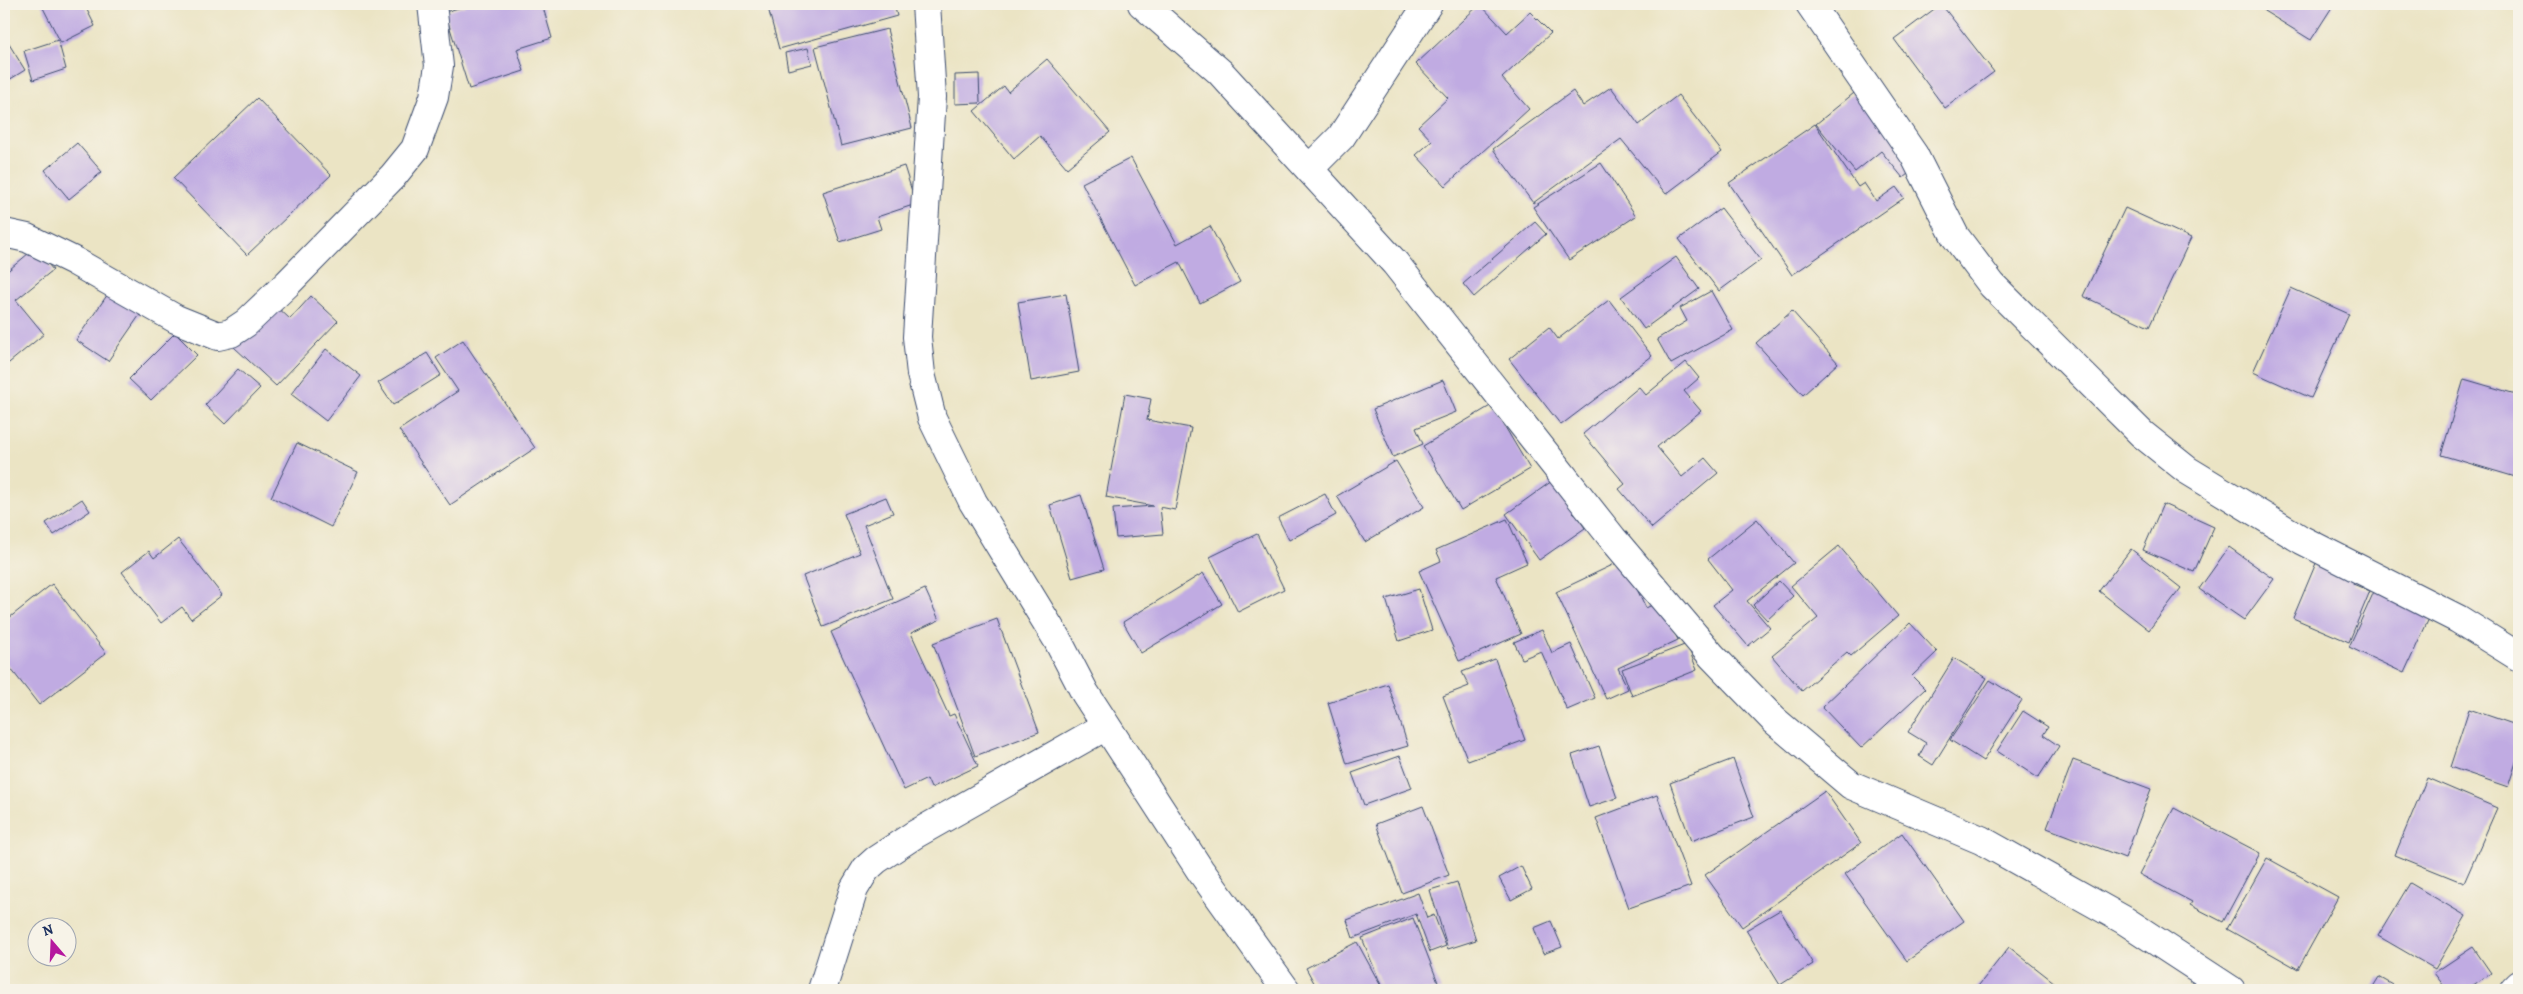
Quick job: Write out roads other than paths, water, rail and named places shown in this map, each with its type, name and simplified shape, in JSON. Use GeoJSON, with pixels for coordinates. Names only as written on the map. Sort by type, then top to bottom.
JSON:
{"type":"FeatureCollection","features":[{"type":"Feature","properties":{"kind":"street"},"geometry":{"type":"LineString","coordinates":[[4,233],[27,238],[74,261],[176,319],[218,336],[231,332],[246,323],[287,284],[393,176],[415,150],[434,98],[439,66],[432,4]]}},
{"type":"Feature","properties":{"kind":"street"},"geometry":{"type":"LineString","coordinates":[[926,4],[932,97],[917,337],[921,374],[932,418],[973,502],[1058,640],[1085,694],[1200,870],[1286,990]]}},
{"type":"Feature","properties":{"kind":"street"},"geometry":{"type":"LineString","coordinates":[[1142,4],[1220,72],[1395,264],[1612,539],[1712,656],[1774,720],[1851,785],[1981,840],[2124,920],[2231,990]]}},
{"type":"Feature","properties":{"kind":"street"},"geometry":{"type":"LineString","coordinates":[[1309,169],[1341,137],[1428,4]]}},
{"type":"Feature","properties":{"kind":"street"},"geometry":{"type":"LineString","coordinates":[[1810,4],[1914,155],[1960,243],[1992,284],[2142,434],[2187,470],[2302,540],[2458,619],[2519,657]]}},
{"type":"Feature","properties":{"kind":"street"},"geometry":{"type":"LineString","coordinates":[[822,990],[854,889],[866,869],[876,860],[914,835],[1106,726]]}},
{"type":"Feature","properties":{"kind":"street"},"geometry":{"type":"LineString","coordinates":[[2514,990],[2519,985]]}}]}
